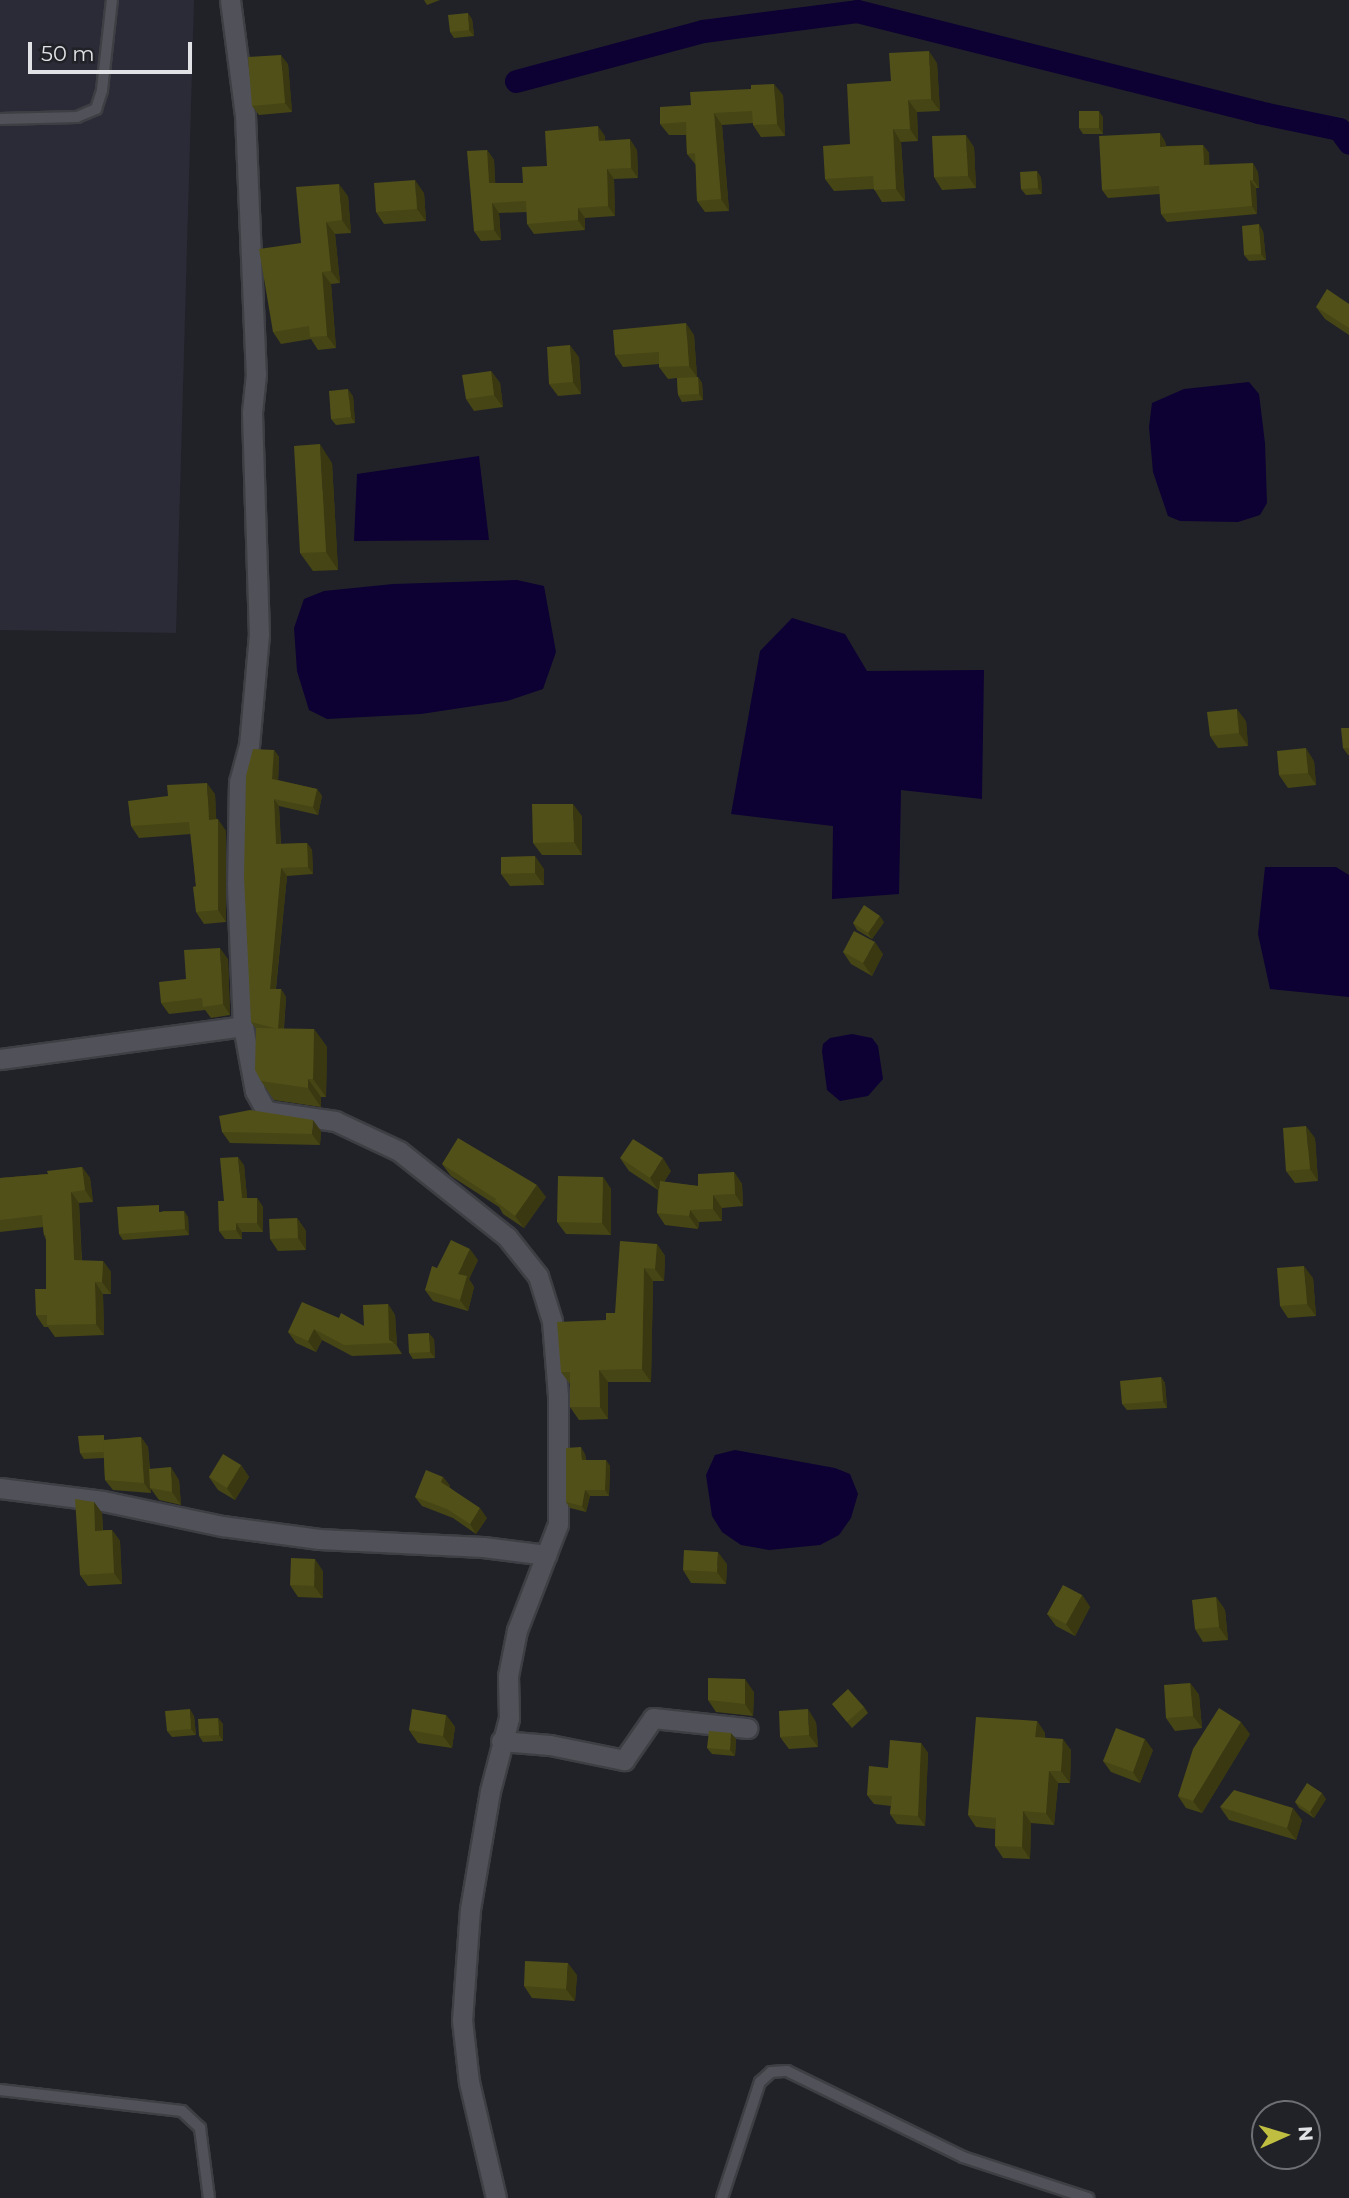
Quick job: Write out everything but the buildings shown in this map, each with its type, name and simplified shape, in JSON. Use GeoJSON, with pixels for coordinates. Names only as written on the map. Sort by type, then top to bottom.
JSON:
{"type":"FeatureCollection","features":[{"type":"Feature","properties":{"kind":"street"},"geometry":{"type":"LineString","coordinates":[[230,0],[245,115],[256,374],[252,413],[259,634],[249,745],[239,782],[237,821],[243,1026],[255,1091],[266,1111],[335,1121],[399,1151],[507,1237],[538,1276],[552,1321],[558,1395],[558,1524],[517,1630],[508,1676],[509,1718],[501,1741],[470,1909],[462,2020],[469,2082],[496,2198]]}},
{"type":"Feature","properties":{"kind":"street"},"geometry":{"type":"LineString","coordinates":[[0,1059],[243,1026]]}},
{"type":"Feature","properties":{"kind":"street"},"geometry":{"type":"LineString","coordinates":[[0,1488],[103,1501],[222,1526],[319,1539],[483,1547],[546,1555]]}},
{"type":"Feature","properties":{"kind":"street"},"geometry":{"type":"LineString","coordinates":[[501,1741],[550,1745],[624,1760],[653,1718],[747,1728]]}},
{"type":"Feature","properties":{"kind":"lane"},"geometry":{"type":"LineString","coordinates":[[0,119],[77,117],[96,109],[102,90],[112,0]]}},
{"type":"Feature","properties":{"kind":"lane"},"geometry":{"type":"LineString","coordinates":[[722,2198],[760,2082],[771,2072],[787,2071],[963,2157],[1088,2198]]}},
{"type":"Feature","properties":{"kind":"lane"},"geometry":{"type":"LineString","coordinates":[[0,2090],[182,2111],[200,2128],[209,2198]]}},
{"type":"Feature","properties":{"kind":"shaded area"},"geometry":{"type":"Polygon","coordinates":[[[0,0],[194,0],[176,633],[0,630],[0,0]]]}},
{"type":"Feature","properties":{"kind":"shaded area"},"geometry":{"type":"Polygon","coordinates":[[[1249,382],[1259,394],[1265,443],[1267,503],[1260,515],[1238,522],[1180,521],[1168,516],[1153,472],[1149,427],[1152,403],[1184,389],[1249,382]]]}},
{"type":"Feature","properties":{"kind":"shaded area"},"geometry":{"type":"Polygon","coordinates":[[[479,456],[489,540],[354,541],[357,474],[479,456]]]}},
{"type":"Feature","properties":{"kind":"shaded area"},"geometry":{"type":"Polygon","coordinates":[[[517,580],[544,586],[556,652],[543,689],[507,701],[421,714],[327,719],[309,710],[297,671],[294,628],[304,599],[324,591],[393,584],[517,580]]]}},
{"type":"Feature","properties":{"kind":"shaded area"},"geometry":{"type":"Polygon","coordinates":[[[792,618],[845,634],[867,671],[984,670],[982,799],[901,790],[899,894],[832,899],[833,826],[731,814],[760,651],[792,618]]]}},
{"type":"Feature","properties":{"kind":"shaded area"},"geometry":{"type":"Polygon","coordinates":[[[1265,867],[1336,867],[1349,875],[1349,997],[1270,989],[1258,934],[1265,867]]]}},
{"type":"Feature","properties":{"kind":"shaded area"},"geometry":{"type":"Polygon","coordinates":[[[852,1034],[872,1038],[878,1046],[883,1079],[868,1096],[840,1101],[827,1090],[823,1044],[830,1038],[852,1034]]]}},
{"type":"Feature","properties":{"kind":"shaded area"},"geometry":{"type":"Polygon","coordinates":[[[735,1450],[835,1468],[850,1474],[858,1494],[851,1518],[839,1535],[820,1545],[769,1550],[741,1545],[722,1532],[712,1516],[706,1475],[715,1455],[735,1450]]]}},
{"type":"Feature","properties":{"kind":"waterway"},"geometry":{"type":"LineString","coordinates":[[516,81],[703,31],[857,11],[1258,112],[1339,129],[1349,143]]}}]}
